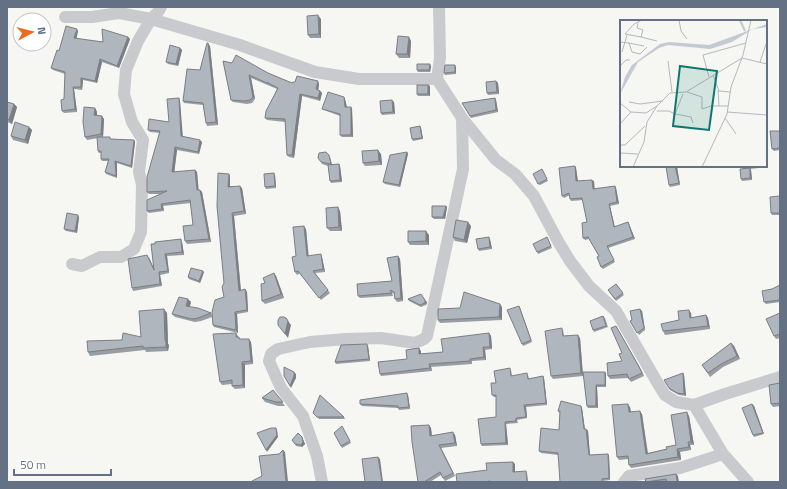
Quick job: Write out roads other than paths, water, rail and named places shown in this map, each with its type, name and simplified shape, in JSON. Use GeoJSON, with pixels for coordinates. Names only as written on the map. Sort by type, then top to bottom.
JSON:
{"type":"FeatureCollection","features":[{"type":"Feature","properties":{"kind":"street"},"geometry":{"type":"LineString","coordinates":[[72,264],[82,266],[100,257],[121,257],[134,249],[141,232],[142,186],[139,172],[143,140],[132,122],[124,94],[126,70],[138,41],[151,19],[161,7]]}},
{"type":"Feature","properties":{"kind":"street"},"geometry":{"type":"LineString","coordinates":[[439,7],[440,58],[437,79],[462,118],[496,160],[515,174],[534,196],[570,261],[589,286],[616,311],[665,395],[676,402],[694,405],[780,377]]}},
{"type":"Feature","properties":{"kind":"street"},"geometry":{"type":"LineString","coordinates":[[65,17],[92,17],[119,12],[151,19],[240,44],[315,72],[359,79],[437,79]]}},
{"type":"Feature","properties":{"kind":"street"},"geometry":{"type":"LineString","coordinates":[[322,482],[317,456],[303,416],[281,388],[269,361],[271,354],[278,349],[310,342],[381,338],[415,343],[427,336],[463,169],[462,118]]}},
{"type":"Feature","properties":{"kind":"street"},"geometry":{"type":"LineString","coordinates":[[694,405],[723,454],[748,482]]}},
{"type":"Feature","properties":{"kind":"street"},"geometry":{"type":"LineString","coordinates":[[624,482],[629,476],[680,468],[723,454]]}}]}
